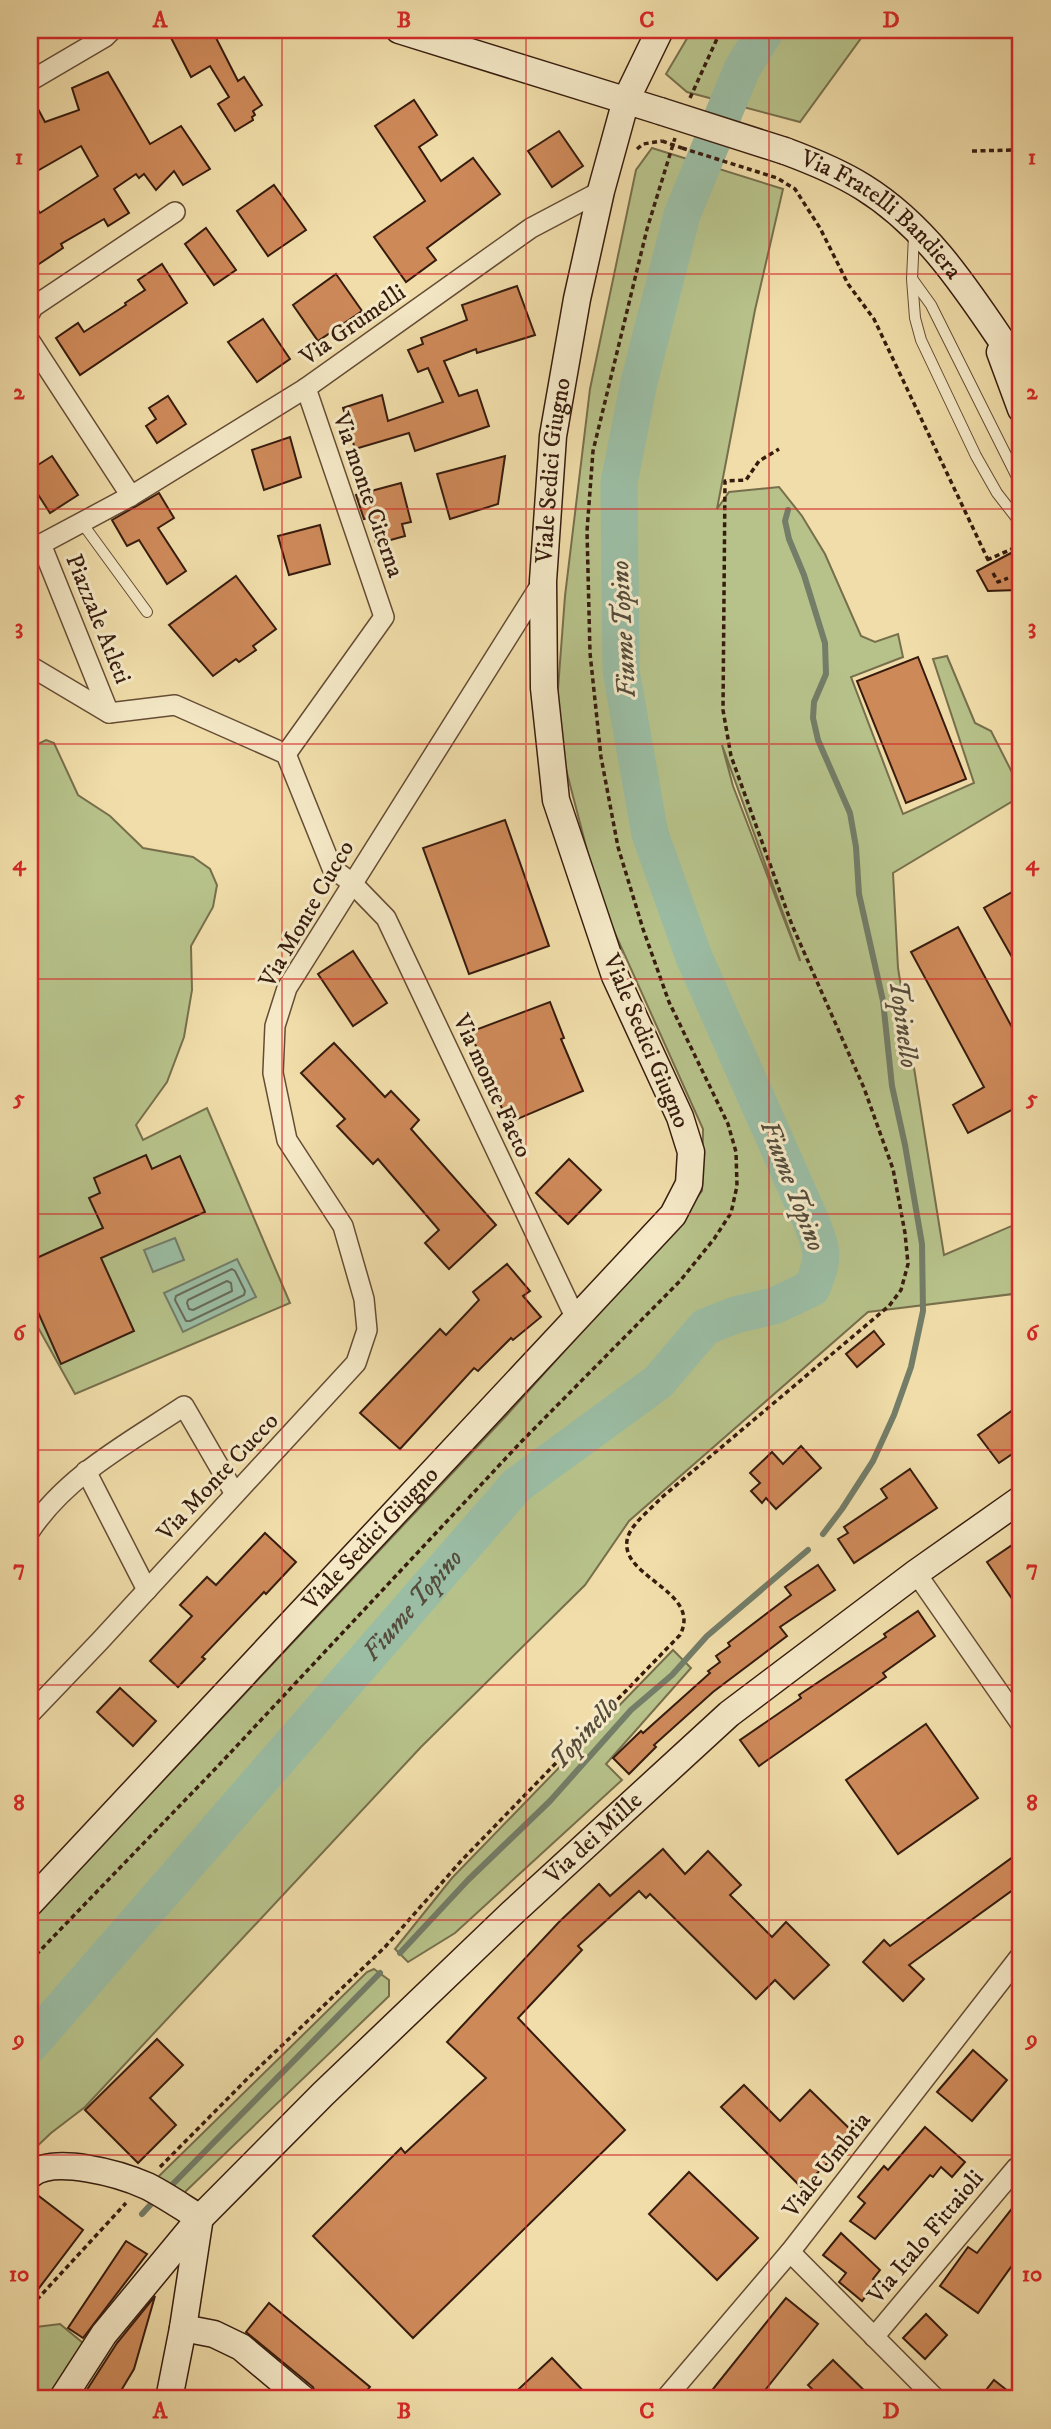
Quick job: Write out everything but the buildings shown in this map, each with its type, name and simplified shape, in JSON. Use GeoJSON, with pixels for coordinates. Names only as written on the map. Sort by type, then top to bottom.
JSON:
{"type":"FeatureCollection","features":[{"type":"Feature","properties":{"kind":"street"},"geometry":{"type":"LineString","coordinates":[[30,80],[105,37],[112,30]]}},
{"type":"Feature","properties":{"kind":"street","name":"Via Fratelli Bandiera"},"geometry":{"type":"LineString","coordinates":[[399,30],[785,151],[819,164],[864,188],[914,227],[962,282],[1021,369]]}},
{"type":"Feature","properties":{"kind":"street","name":"Viale Sedici Giugno"},"geometry":{"type":"LineString","coordinates":[[30,1903],[673,1215],[689,1184],[691,1152],[680,1117],[615,976],[556,800],[544,688],[543,582],[553,436],[577,299],[601,191],[626,100],[660,30]]}},
{"type":"Feature","properties":{"kind":"street","name":"Via Grumelli"},"geometry":{"type":"LineString","coordinates":[[36,547],[131,496],[306,388],[531,228],[601,191]]}},
{"type":"Feature","properties":{"kind":"street"},"geometry":{"type":"LineString","coordinates":[[30,313],[33,307],[175,212]]}},
{"type":"Feature","properties":{"kind":"street","name":"Via Fratelli Bandiera"},"geometry":{"type":"LineString","coordinates":[[990,324],[1021,409]]}},
{"type":"Feature","properties":{"kind":"street"},"geometry":{"type":"LineString","coordinates":[[30,341],[131,496]]}},
{"type":"Feature","properties":{"kind":"street","name":"Via monte Citerna"},"geometry":{"type":"LineString","coordinates":[[286,754],[384,617],[306,388]]}},
{"type":"Feature","properties":{"kind":"street","name":"Piazzale Atleti"},"geometry":{"type":"LineString","coordinates":[[36,547],[110,713]]}},
{"type":"Feature","properties":{"kind":"street","name":"Via Monte Cucco"},"geometry":{"type":"LineString","coordinates":[[30,1714],[356,1363],[367,1330],[364,1298],[343,1226],[287,1140],[273,1073],[275,1026],[287,988],[543,582]]}},
{"type":"Feature","properties":{"kind":"street","name":"Piazzale Atleti"},"geometry":{"type":"LineString","coordinates":[[30,666],[110,713],[175,705],[286,754]]}},
{"type":"Feature","properties":{"kind":"street"},"geometry":{"type":"LineString","coordinates":[[286,754],[332,868],[352,883]]}},
{"type":"Feature","properties":{"kind":"street","name":"Via monte Faeto"},"geometry":{"type":"LineString","coordinates":[[352,883],[386,918],[576,1319]]}},
{"type":"Feature","properties":{"kind":"street"},"geometry":{"type":"LineString","coordinates":[[30,1531],[39,1517],[86,1471],[184,1406],[235,1494]]}},
{"type":"Feature","properties":{"kind":"street"},"geometry":{"type":"LineString","coordinates":[[86,1471],[147,1590]]}},
{"type":"Feature","properties":{"kind":"street","name":"Via dei Mille"},"geometry":{"type":"LineString","coordinates":[[62,2399],[104,2334],[200,2218],[323,2094],[511,1914],[729,1714],[915,1573],[1021,1499]]}},
{"type":"Feature","properties":{"kind":"street"},"geometry":{"type":"LineString","coordinates":[[915,1573],[1021,1724]]}},
{"type":"Feature","properties":{"kind":"street","name":"Viale Umbria"},"geometry":{"type":"LineString","coordinates":[[666,2399],[790,2252],[1021,1955]]}},
{"type":"Feature","properties":{"kind":"street"},"geometry":{"type":"LineString","coordinates":[[32,2175],[58,2166],[111,2173],[143,2185],[200,2218],[169,2399]]}},
{"type":"Feature","properties":{"kind":"street","name":"Via Italo Fittaioli"},"geometry":{"type":"LineString","coordinates":[[874,2337],[1016,2168]]}},
{"type":"Feature","properties":{"kind":"street","name":"Via Italo Fittaioli"},"geometry":{"type":"LineString","coordinates":[[790,2252],[936,2399]]}},
{"type":"Feature","properties":{"kind":"street"},"geometry":{"type":"LineString","coordinates":[[183,2328],[214,2334],[241,2347],[303,2399]]}},
{"type":"Feature","properties":{"kind":"lane"},"geometry":{"type":"LineString","coordinates":[[914,227],[912,279],[920,340],[976,456],[997,493],[1021,521]]}},
{"type":"Feature","properties":{"kind":"lane"},"geometry":{"type":"LineString","coordinates":[[912,279],[931,305],[1021,485]]}},
{"type":"Feature","properties":{"kind":"lane"},"geometry":{"type":"LineString","coordinates":[[82,523],[147,612]]}},
{"type":"Feature","properties":{"kind":"path"},"geometry":{"type":"LineString","coordinates":[[687,107],[721,30]]}},
{"type":"Feature","properties":{"kind":"path"},"geometry":{"type":"LineString","coordinates":[[30,1961],[522,1443],[680,1281],[731,1213],[737,1186],[736,1152],[728,1124],[669,1002],[618,847],[601,757],[590,653],[587,531],[593,451],[647,229],[677,131]]}},
{"type":"Feature","properties":{"kind":"path"},"geometry":{"type":"LineString","coordinates":[[632,153],[643,144],[662,141],[777,178],[795,189],[820,228],[848,284],[874,319],[988,562],[1014,548],[1021,552]]}},
{"type":"Feature","properties":{"kind":"path"},"geometry":{"type":"LineString","coordinates":[[972,152],[1013,150]]}},
{"type":"Feature","properties":{"kind":"path"},"geometry":{"type":"LineString","coordinates":[[31,2306],[143,2185],[250,2076],[385,1947],[461,1861],[680,1635],[686,1625],[684,1615],[676,1600],[628,1555],[626,1544],[630,1532],[662,1498],[889,1306],[901,1290],[908,1264],[893,1169],[864,1088],[787,913],[731,756],[723,710],[725,481],[746,481],[759,461],[779,449]]}},
{"type":"Feature","properties":{"kind":"path"},"geometry":{"type":"LineString","coordinates":[[993,573],[998,582],[1008,578]]}},
{"type":"Feature","properties":{"kind":"shaded area"},"geometry":{"type":"Polygon","coordinates":[[[692,30],[867,30],[800,122],[687,92],[666,74],[692,30]]]}},
{"type":"Feature","properties":{"kind":"shaded area"},"geometry":{"type":"Polygon","coordinates":[[[652,148],[783,189],[755,310],[717,509],[729,492],[779,487],[802,516],[825,554],[861,636],[875,642],[898,634],[903,657],[851,677],[903,814],[974,783],[933,659],[947,656],[975,723],[991,731],[1021,790],[1021,796],[893,873],[898,968],[944,1255],[1021,1222],[1021,1293],[868,1312],[629,1521],[585,1585],[421,1747],[85,2107],[30,2153],[30,1922],[506,1416],[648,1258],[702,1191],[703,1129],[600,900],[561,750],[557,702],[565,596],[590,389],[636,170],[652,148]],[[722,745],[733,786],[800,961],[722,745]]]}},
{"type":"Feature","properties":{"kind":"shaded area"},"geometry":{"type":"Polygon","coordinates":[[[46,740],[54,743],[78,795],[110,816],[143,848],[193,857],[210,869],[217,885],[213,907],[191,946],[192,990],[184,1037],[167,1082],[136,1125],[143,1140],[207,1108],[290,1303],[75,1394],[30,1313],[30,744],[32,747],[46,740]]]}},
{"type":"Feature","properties":{"kind":"shaded area"},"geometry":{"type":"Polygon","coordinates":[[[673,1650],[691,1668],[606,1764],[622,1780],[455,1933],[408,1962],[395,1949],[452,1878],[673,1650]]]}},
{"type":"Feature","properties":{"kind":"shaded area"},"geometry":{"type":"Polygon","coordinates":[[[374,1969],[389,1980],[389,1996],[185,2192],[173,2193],[158,2177],[367,1972],[374,1969]]]}},
{"type":"Feature","properties":{"kind":"shaded area"},"geometry":{"type":"Polygon","coordinates":[[[60,2324],[89,2348],[58,2399],[30,2399],[30,2333],[36,2327],[60,2324]]]}},
{"type":"Feature","properties":{"kind":"water"},"geometry":{"type":"Polygon","coordinates":[[[175,1238],[184,1260],[153,1272],[144,1250],[175,1238]]]}},
{"type":"Feature","properties":{"kind":"water"},"geometry":{"type":"Polygon","coordinates":[[[237,1259],[256,1297],[183,1332],[164,1293],[237,1259]]]}},
{"type":"Feature","properties":{"kind":"waterway","name":"Fiume Topino"},"geometry":{"type":"LineString","coordinates":[[30,2045],[517,1485],[658,1382],[705,1327],[735,1315],[774,1306],[812,1288],[821,1261],[820,1246],[694,957],[650,834],[621,671],[619,483],[639,382],[682,215],[742,69],[766,30]]}},
{"type":"Feature","properties":{"kind":"waterway","name":"Topinello"},"geometry":{"type":"LineString","coordinates":[[788,510],[785,521],[789,539],[804,575],[825,643],[826,674],[814,702],[813,718],[818,740],[850,813],[856,847],[859,894],[883,1001],[892,1086],[922,1244],[923,1311],[911,1367],[894,1415],[873,1461],[823,1534]]}},
{"type":"Feature","properties":{"kind":"waterway","name":"Topinello"},"geometry":{"type":"LineString","coordinates":[[400,1953],[468,1880],[550,1801],[631,1710],[672,1675],[707,1636],[808,1550]]}},
{"type":"Feature","properties":{"kind":"waterway","name":"Topinello"},"geometry":{"type":"LineString","coordinates":[[169,2188],[380,1973]]}},
{"type":"Feature","properties":{"kind":"waterway","name":"Topinello"},"geometry":{"type":"LineString","coordinates":[[142,2214],[153,2202]]}}]}
